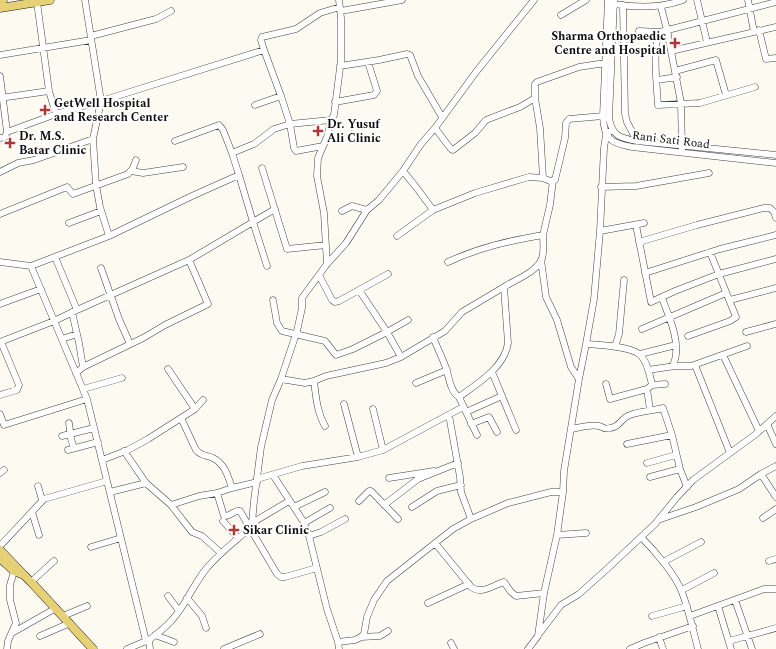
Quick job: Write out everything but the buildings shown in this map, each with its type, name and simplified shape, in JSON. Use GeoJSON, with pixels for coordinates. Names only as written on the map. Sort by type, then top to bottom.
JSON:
{"type":"FeatureCollection","features":[{"type":"Feature","properties":{"kind":"main road"},"geometry":{"type":"LineString","coordinates":[[0,8],[50,0]]}},
{"type":"Feature","properties":{"kind":"main road"},"geometry":{"type":"LineString","coordinates":[[0,550],[15,569]]}},
{"type":"Feature","properties":{"kind":"main road"},"geometry":{"type":"LineString","coordinates":[[0,558],[24,576],[56,608],[93,649]]}},
{"type":"Feature","properties":{"kind":"street"},"geometry":{"type":"LineString","coordinates":[[85,0],[101,102],[93,140],[96,185],[101,211],[109,236]]}},
{"type":"Feature","properties":{"kind":"street"},"geometry":{"type":"LineString","coordinates":[[327,264],[324,213],[317,176],[318,158],[327,138],[331,120],[334,115],[340,66],[340,0]]}},
{"type":"Feature","properties":{"kind":"street"},"geometry":{"type":"LineString","coordinates":[[323,146],[296,151],[294,148],[290,124],[264,50],[261,40],[262,37],[296,29],[320,13],[402,0]]}},
{"type":"Feature","properties":{"kind":"street"},"geometry":{"type":"LineString","coordinates":[[251,525],[261,447],[272,400],[281,379],[296,334],[302,308],[302,298],[327,264],[346,243],[368,210],[380,200],[403,172],[421,144],[435,128],[476,72],[533,0]]}},
{"type":"Feature","properties":{"kind":"street"},"geometry":{"type":"LineString","coordinates":[[561,15],[586,0]]}},
{"type":"Feature","properties":{"kind":"street"},"geometry":{"type":"LineString","coordinates":[[611,1],[623,5],[661,7],[683,0]]}},
{"type":"Feature","properties":{"kind":"street"},"geometry":{"type":"LineString","coordinates":[[697,0],[707,42]]}},
{"type":"Feature","properties":{"kind":"street"},"geometry":{"type":"LineString","coordinates":[[748,0],[756,31],[766,60],[776,58]]}},
{"type":"Feature","properties":{"kind":"street"},"geometry":{"type":"LineString","coordinates":[[538,636],[544,593],[557,535],[563,492],[564,471],[579,378],[594,299],[606,135],[603,116],[605,63],[611,1]]}},
{"type":"Feature","properties":{"kind":"street"},"geometry":{"type":"LineString","coordinates":[[611,1],[609,118],[612,130],[620,137],[637,141],[776,155]]}},
{"type":"Feature","properties":{"kind":"street"},"geometry":{"type":"LineString","coordinates":[[37,2],[49,91],[56,114]]}},
{"type":"Feature","properties":{"kind":"street"},"geometry":{"type":"LineString","coordinates":[[639,31],[660,32],[776,2]]}},
{"type":"Feature","properties":{"kind":"street"},"geometry":{"type":"LineString","coordinates":[[623,5],[625,114],[637,141]]}},
{"type":"Feature","properties":{"kind":"street"},"geometry":{"type":"LineString","coordinates":[[661,7],[681,103],[682,153]]}},
{"type":"Feature","properties":{"kind":"street"},"geometry":{"type":"LineString","coordinates":[[0,55],[91,38],[156,19],[171,11]]}},
{"type":"Feature","properties":{"kind":"street"},"geometry":{"type":"LineString","coordinates":[[671,51],[776,27]]}},
{"type":"Feature","properties":{"kind":"street"},"geometry":{"type":"LineString","coordinates":[[660,32],[657,43],[658,105],[700,103],[755,86]]}},
{"type":"Feature","properties":{"kind":"street"},"geometry":{"type":"LineString","coordinates":[[7,132],[56,114],[101,102],[264,50]]}},
{"type":"Feature","properties":{"kind":"street"},"geometry":{"type":"LineString","coordinates":[[340,66],[406,54],[410,55],[418,76],[442,117]]}},
{"type":"Feature","properties":{"kind":"street"},"geometry":{"type":"LineString","coordinates":[[675,71],[716,60],[726,95]]}},
{"type":"Feature","properties":{"kind":"street"},"geometry":{"type":"LineString","coordinates":[[335,102],[374,95],[376,93],[377,91],[368,62]]}},
{"type":"Feature","properties":{"kind":"street"},"geometry":{"type":"LineString","coordinates":[[543,178],[540,128],[535,98],[535,86],[537,82],[580,67],[605,63]]}},
{"type":"Feature","properties":{"kind":"street"},"geometry":{"type":"LineString","coordinates":[[0,76],[1,98],[7,132],[5,138],[0,138]]}},
{"type":"Feature","properties":{"kind":"street"},"geometry":{"type":"LineString","coordinates":[[657,80],[677,78]]}},
{"type":"Feature","properties":{"kind":"street"},"geometry":{"type":"LineString","coordinates":[[1,98],[49,91]]}},
{"type":"Feature","properties":{"kind":"street"},"geometry":{"type":"LineString","coordinates":[[255,105],[281,96]]}},
{"type":"Feature","properties":{"kind":"street"},"geometry":{"type":"LineString","coordinates":[[435,128],[453,150],[475,133],[486,120],[520,107],[535,98]]}},
{"type":"Feature","properties":{"kind":"street"},"geometry":{"type":"LineString","coordinates":[[579,378],[571,367],[557,320],[546,297],[541,260],[543,235],[550,205],[553,180],[555,180],[565,138],[566,123],[569,119],[603,116]]}},
{"type":"Feature","properties":{"kind":"street"},"geometry":{"type":"LineString","coordinates":[[232,153],[254,144],[274,129],[290,124],[331,120]]}},
{"type":"Feature","properties":{"kind":"street"},"geometry":{"type":"LineString","coordinates":[[175,140],[219,125],[223,130],[232,153],[267,266]]}},
{"type":"Feature","properties":{"kind":"street"},"geometry":{"type":"LineString","coordinates":[[606,135],[612,130]]}},
{"type":"Feature","properties":{"kind":"street","name":"Rani Sati Road"},"geometry":{"type":"LineString","coordinates":[[606,135],[612,141],[622,145],[776,163]]}},
{"type":"Feature","properties":{"kind":"street"},"geometry":{"type":"LineString","coordinates":[[0,172],[18,163],[34,160],[93,140]]}},
{"type":"Feature","properties":{"kind":"street"},"geometry":{"type":"LineString","coordinates":[[0,214],[67,187],[73,194],[122,176],[131,171],[136,160]]}},
{"type":"Feature","properties":{"kind":"street"},"geometry":{"type":"LineString","coordinates":[[131,171],[143,173],[183,167]]}},
{"type":"Feature","properties":{"kind":"street"},"geometry":{"type":"LineString","coordinates":[[262,168],[287,249],[326,245]]}},
{"type":"Feature","properties":{"kind":"street"},"geometry":{"type":"LineString","coordinates":[[403,172],[433,210]]}},
{"type":"Feature","properties":{"kind":"street"},"geometry":{"type":"LineString","coordinates":[[601,187],[636,186],[709,173]]}},
{"type":"Feature","properties":{"kind":"street"},"geometry":{"type":"LineString","coordinates":[[0,262],[31,266],[109,236],[239,175]]}},
{"type":"Feature","properties":{"kind":"street"},"geometry":{"type":"LineString","coordinates":[[397,236],[433,210],[489,188],[529,177],[553,180]]}},
{"type":"Feature","properties":{"kind":"street"},"geometry":{"type":"LineString","coordinates":[[342,211],[352,206],[368,210]]}},
{"type":"Feature","properties":{"kind":"street"},"geometry":{"type":"LineString","coordinates":[[639,242],[764,208],[770,208],[774,212],[776,218]]}},
{"type":"Feature","properties":{"kind":"street"},"geometry":{"type":"LineString","coordinates":[[0,395],[17,390],[19,385],[0,342],[54,321],[189,260],[275,209]]}},
{"type":"Feature","properties":{"kind":"street"},"geometry":{"type":"LineString","coordinates":[[69,224],[101,211]]}},
{"type":"Feature","properties":{"kind":"street"},"geometry":{"type":"LineString","coordinates":[[600,231],[644,223]]}},
{"type":"Feature","properties":{"kind":"street"},"geometry":{"type":"LineString","coordinates":[[636,225],[644,273],[651,302],[718,274],[776,259]]}},
{"type":"Feature","properties":{"kind":"street"},"geometry":{"type":"LineString","coordinates":[[448,262],[495,244],[543,235]]}},
{"type":"Feature","properties":{"kind":"street"},"geometry":{"type":"LineString","coordinates":[[644,273],[710,252],[776,235]]}},
{"type":"Feature","properties":{"kind":"street"},"geometry":{"type":"LineString","coordinates":[[688,336],[735,318],[736,315],[710,252]]}},
{"type":"Feature","properties":{"kind":"street"},"geometry":{"type":"LineString","coordinates":[[55,257],[75,311],[77,334],[83,367]]}},
{"type":"Feature","properties":{"kind":"street"},"geometry":{"type":"LineString","coordinates":[[76,373],[83,367],[208,304],[189,260]]}},
{"type":"Feature","properties":{"kind":"street"},"geometry":{"type":"LineString","coordinates":[[281,379],[305,383],[326,376],[386,363],[449,328],[462,312],[534,269],[541,260]]}},
{"type":"Feature","properties":{"kind":"street"},"geometry":{"type":"LineString","coordinates":[[31,266],[87,399],[150,649]]}},
{"type":"Feature","properties":{"kind":"street"},"geometry":{"type":"LineString","coordinates":[[101,268],[110,296],[130,344]]}},
{"type":"Feature","properties":{"kind":"street"},"geometry":{"type":"LineString","coordinates":[[319,275],[332,300],[335,302],[388,274]]}},
{"type":"Feature","properties":{"kind":"street"},"geometry":{"type":"LineString","coordinates":[[615,347],[619,334],[624,280]]}},
{"type":"Feature","properties":{"kind":"street"},"geometry":{"type":"LineString","coordinates":[[459,397],[492,372],[508,348],[504,287]]}},
{"type":"Feature","properties":{"kind":"street"},"geometry":{"type":"LineString","coordinates":[[730,300],[776,288]]}},
{"type":"Feature","properties":{"kind":"street"},"geometry":{"type":"LineString","coordinates":[[0,304],[41,289]]}},
{"type":"Feature","properties":{"kind":"street"},"geometry":{"type":"LineString","coordinates":[[359,290],[401,356]]}},
{"type":"Feature","properties":{"kind":"street"},"geometry":{"type":"LineString","coordinates":[[642,329],[726,293]]}},
{"type":"Feature","properties":{"kind":"street"},"geometry":{"type":"LineString","coordinates":[[662,298],[676,345],[676,355],[673,366]]}},
{"type":"Feature","properties":{"kind":"street"},"geometry":{"type":"LineString","coordinates":[[273,300],[279,328],[282,331],[325,341],[336,355],[353,349],[408,320]]}},
{"type":"Feature","properties":{"kind":"street"},"geometry":{"type":"LineString","coordinates":[[746,332],[776,324]]}},
{"type":"Feature","properties":{"kind":"street"},"geometry":{"type":"LineString","coordinates":[[62,339],[77,334]]}},
{"type":"Feature","properties":{"kind":"street"},"geometry":{"type":"LineString","coordinates":[[433,337],[447,370],[449,381],[456,395],[459,397],[477,435]]}},
{"type":"Feature","properties":{"kind":"street"},"geometry":{"type":"LineString","coordinates":[[586,344],[615,347],[640,354],[676,345]]}},
{"type":"Feature","properties":{"kind":"street"},"geometry":{"type":"LineString","coordinates":[[648,370],[673,366],[695,365],[747,346]]}},
{"type":"Feature","properties":{"kind":"street"},"geometry":{"type":"LineString","coordinates":[[640,354],[648,370],[650,410]]}},
{"type":"Feature","properties":{"kind":"street"},"geometry":{"type":"LineString","coordinates":[[723,355],[759,431]]}},
{"type":"Feature","properties":{"kind":"street"},"geometry":{"type":"LineString","coordinates":[[695,365],[730,454]]}},
{"type":"Feature","properties":{"kind":"street"},"geometry":{"type":"LineString","coordinates":[[168,369],[195,409]]}},
{"type":"Feature","properties":{"kind":"street"},"geometry":{"type":"LineString","coordinates":[[416,383],[447,370]]}},
{"type":"Feature","properties":{"kind":"street"},"geometry":{"type":"LineString","coordinates":[[492,372],[516,430]]}},
{"type":"Feature","properties":{"kind":"street"},"geometry":{"type":"LineString","coordinates":[[83,389],[122,378]]}},
{"type":"Feature","properties":{"kind":"street"},"geometry":{"type":"LineString","coordinates":[[314,381],[318,410],[320,418],[325,426]]}},
{"type":"Feature","properties":{"kind":"street"},"geometry":{"type":"LineString","coordinates":[[606,384],[610,399],[665,384]]}},
{"type":"Feature","properties":{"kind":"street"},"geometry":{"type":"LineString","coordinates":[[171,505],[316,463],[358,457],[383,450],[449,415],[502,396]]}},
{"type":"Feature","properties":{"kind":"street"},"geometry":{"type":"LineString","coordinates":[[0,414],[2,426],[87,399]]}},
{"type":"Feature","properties":{"kind":"street"},"geometry":{"type":"LineString","coordinates":[[102,460],[124,452],[148,439],[195,409],[203,400]]}},
{"type":"Feature","properties":{"kind":"street"},"geometry":{"type":"LineString","coordinates":[[344,404],[358,457]]}},
{"type":"Feature","properties":{"kind":"street"},"geometry":{"type":"LineString","coordinates":[[571,429],[599,426],[604,429],[612,428],[619,425],[624,417],[630,414],[663,408],[672,435],[680,469],[687,487]]}},
{"type":"Feature","properties":{"kind":"street"},"geometry":{"type":"LineString","coordinates":[[372,409],[383,450]]}},
{"type":"Feature","properties":{"kind":"street"},"geometry":{"type":"LineString","coordinates":[[449,415],[462,495],[471,518]]}},
{"type":"Feature","properties":{"kind":"street"},"geometry":{"type":"LineString","coordinates":[[528,649],[561,605],[579,594],[641,537],[693,480],[730,454],[776,416]]}},
{"type":"Feature","properties":{"kind":"street"},"geometry":{"type":"LineString","coordinates":[[471,424],[489,417],[497,432]]}},
{"type":"Feature","properties":{"kind":"street"},"geometry":{"type":"LineString","coordinates":[[181,418],[196,450],[199,454],[214,459],[224,467],[232,488]]}},
{"type":"Feature","properties":{"kind":"street"},"geometry":{"type":"LineString","coordinates":[[69,423],[71,449],[98,442]]}},
{"type":"Feature","properties":{"kind":"street"},"geometry":{"type":"LineString","coordinates":[[766,424],[776,444]]}},
{"type":"Feature","properties":{"kind":"street"},"geometry":{"type":"LineString","coordinates":[[62,436],[94,428]]}},
{"type":"Feature","properties":{"kind":"street"},"geometry":{"type":"LineString","coordinates":[[627,444],[672,435]]}},
{"type":"Feature","properties":{"kind":"street"},"geometry":{"type":"LineString","coordinates":[[124,452],[146,483],[171,505],[192,532],[202,536],[221,553]]}},
{"type":"Feature","properties":{"kind":"street"},"geometry":{"type":"LineString","coordinates":[[647,463],[676,454]]}},
{"type":"Feature","properties":{"kind":"street"},"geometry":{"type":"LineString","coordinates":[[384,505],[413,482],[439,470],[458,464]]}},
{"type":"Feature","properties":{"kind":"street"},"geometry":{"type":"LineString","coordinates":[[658,520],[696,507],[739,489],[760,474],[776,466]]}},
{"type":"Feature","properties":{"kind":"street"},"geometry":{"type":"LineString","coordinates":[[650,477],[680,469]]}},
{"type":"Feature","properties":{"kind":"street"},"geometry":{"type":"LineString","coordinates":[[388,478],[439,470]]}},
{"type":"Feature","properties":{"kind":"street"},"geometry":{"type":"LineString","coordinates":[[760,474],[776,497]]}},
{"type":"Feature","properties":{"kind":"street"},"geometry":{"type":"LineString","coordinates":[[273,475],[304,523],[309,536],[327,609],[339,649]]}},
{"type":"Feature","properties":{"kind":"street"},"geometry":{"type":"LineString","coordinates":[[0,546],[42,500],[107,481]]}},
{"type":"Feature","properties":{"kind":"street"},"geometry":{"type":"LineString","coordinates":[[110,492],[146,483]]}},
{"type":"Feature","properties":{"kind":"street"},"geometry":{"type":"LineString","coordinates":[[412,507],[437,491],[461,485]]}},
{"type":"Feature","properties":{"kind":"street"},"geometry":{"type":"LineString","coordinates":[[38,486],[42,500]]}},
{"type":"Feature","properties":{"kind":"street"},"geometry":{"type":"LineString","coordinates":[[359,501],[370,491],[398,519]]}},
{"type":"Feature","properties":{"kind":"street"},"geometry":{"type":"LineString","coordinates":[[294,507],[325,492]]}},
{"type":"Feature","properties":{"kind":"street"},"geometry":{"type":"LineString","coordinates":[[361,637],[364,634],[367,617],[374,600],[387,581],[453,529],[471,518],[508,503],[551,492],[563,492]]}},
{"type":"Feature","properties":{"kind":"street"},"geometry":{"type":"LineString","coordinates":[[216,493],[223,515],[227,516],[239,510],[251,525],[277,574],[285,577],[317,568]]}},
{"type":"Feature","properties":{"kind":"street"},"geometry":{"type":"LineString","coordinates":[[127,649],[148,641],[172,620],[198,580],[221,553],[251,525],[290,501]]}},
{"type":"Feature","properties":{"kind":"street"},"geometry":{"type":"LineString","coordinates":[[304,523],[330,508]]}},
{"type":"Feature","properties":{"kind":"street"},"geometry":{"type":"LineString","coordinates":[[763,518],[776,509]]}},
{"type":"Feature","properties":{"kind":"street"},"geometry":{"type":"LineString","coordinates":[[32,512],[39,535]]}},
{"type":"Feature","properties":{"kind":"street"},"geometry":{"type":"LineString","coordinates":[[309,536],[321,532],[345,519]]}},
{"type":"Feature","properties":{"kind":"street"},"geometry":{"type":"LineString","coordinates":[[223,521],[238,538]]}},
{"type":"Feature","properties":{"kind":"street"},"geometry":{"type":"LineString","coordinates":[[557,535],[586,533]]}},
{"type":"Feature","properties":{"kind":"street"},"geometry":{"type":"LineString","coordinates":[[641,537],[663,562],[682,590],[698,649]]}},
{"type":"Feature","properties":{"kind":"street"},"geometry":{"type":"LineString","coordinates":[[91,547],[121,538]]}},
{"type":"Feature","properties":{"kind":"street"},"geometry":{"type":"LineString","coordinates":[[663,562],[701,542]]}},
{"type":"Feature","properties":{"kind":"street"},"geometry":{"type":"LineString","coordinates":[[435,543],[469,584],[476,590],[482,590],[504,582],[516,596],[544,593]]}},
{"type":"Feature","properties":{"kind":"street"},"geometry":{"type":"LineString","coordinates":[[769,561],[776,559]]}},
{"type":"Feature","properties":{"kind":"street"},"geometry":{"type":"LineString","coordinates":[[30,582],[54,561]]}},
{"type":"Feature","properties":{"kind":"street"},"geometry":{"type":"LineString","coordinates":[[7,649],[8,641],[16,623],[10,600],[10,585],[15,569]]}},
{"type":"Feature","properties":{"kind":"street"},"geometry":{"type":"LineString","coordinates":[[682,590],[714,573]]}},
{"type":"Feature","properties":{"kind":"street"},"geometry":{"type":"LineString","coordinates":[[428,603],[469,584]]}},
{"type":"Feature","properties":{"kind":"street"},"geometry":{"type":"LineString","coordinates":[[690,616],[764,589],[776,589]]}},
{"type":"Feature","properties":{"kind":"street"},"geometry":{"type":"LineString","coordinates":[[168,596],[178,611]]}},
{"type":"Feature","properties":{"kind":"street"},"geometry":{"type":"LineString","coordinates":[[187,598],[202,616],[206,628]]}},
{"type":"Feature","properties":{"kind":"street"},"geometry":{"type":"LineString","coordinates":[[735,600],[752,649]]}},
{"type":"Feature","properties":{"kind":"street"},"geometry":{"type":"LineString","coordinates":[[63,616],[87,606]]}},
{"type":"Feature","properties":{"kind":"street"},"geometry":{"type":"LineString","coordinates":[[652,616],[687,606]]}},
{"type":"Feature","properties":{"kind":"street"},"geometry":{"type":"LineString","coordinates":[[718,606],[731,649]]}},
{"type":"Feature","properties":{"kind":"street"},"geometry":{"type":"LineString","coordinates":[[12,633],[56,608]]}},
{"type":"Feature","properties":{"kind":"street"},"geometry":{"type":"LineString","coordinates":[[40,636],[70,623]]}},
{"type":"Feature","properties":{"kind":"street"},"geometry":{"type":"LineString","coordinates":[[630,649],[693,626]]}},
{"type":"Feature","properties":{"kind":"street"},"geometry":{"type":"LineString","coordinates":[[729,641],[776,628]]}},
{"type":"Feature","properties":{"kind":"street"},"geometry":{"type":"LineString","coordinates":[[338,642],[355,640],[361,637],[380,636],[388,631]]}},
{"type":"Feature","properties":{"kind":"street"},"geometry":{"type":"LineString","coordinates":[[224,649],[260,634]]}},
{"type":"Feature","properties":{"kind":"street"},"geometry":{"type":"LineString","coordinates":[[155,635],[174,642]]}},
{"type":"Feature","properties":{"kind":"street"},"geometry":{"type":"LineString","coordinates":[[659,638],[663,649]]}},
{"type":"Feature","properties":{"kind":"place","name":"Sharma Orthopaedic Centre and Hospital"},"geometry":{"type":"Point","coordinates":[675,43]}},
{"type":"Feature","properties":{"kind":"place","name":"GetWell Hospital and Research Center"},"geometry":{"type":"Point","coordinates":[45,110]}},
{"type":"Feature","properties":{"kind":"place","name":"Dr. Yusuf Ali Clinic"},"geometry":{"type":"Point","coordinates":[318,131]}},
{"type":"Feature","properties":{"kind":"place","name":"Dr. M.S. Batar Clinic"},"geometry":{"type":"Point","coordinates":[10,143]}},
{"type":"Feature","properties":{"kind":"place","name":"Sikar Clinic"},"geometry":{"type":"Point","coordinates":[234,530]}}]}
